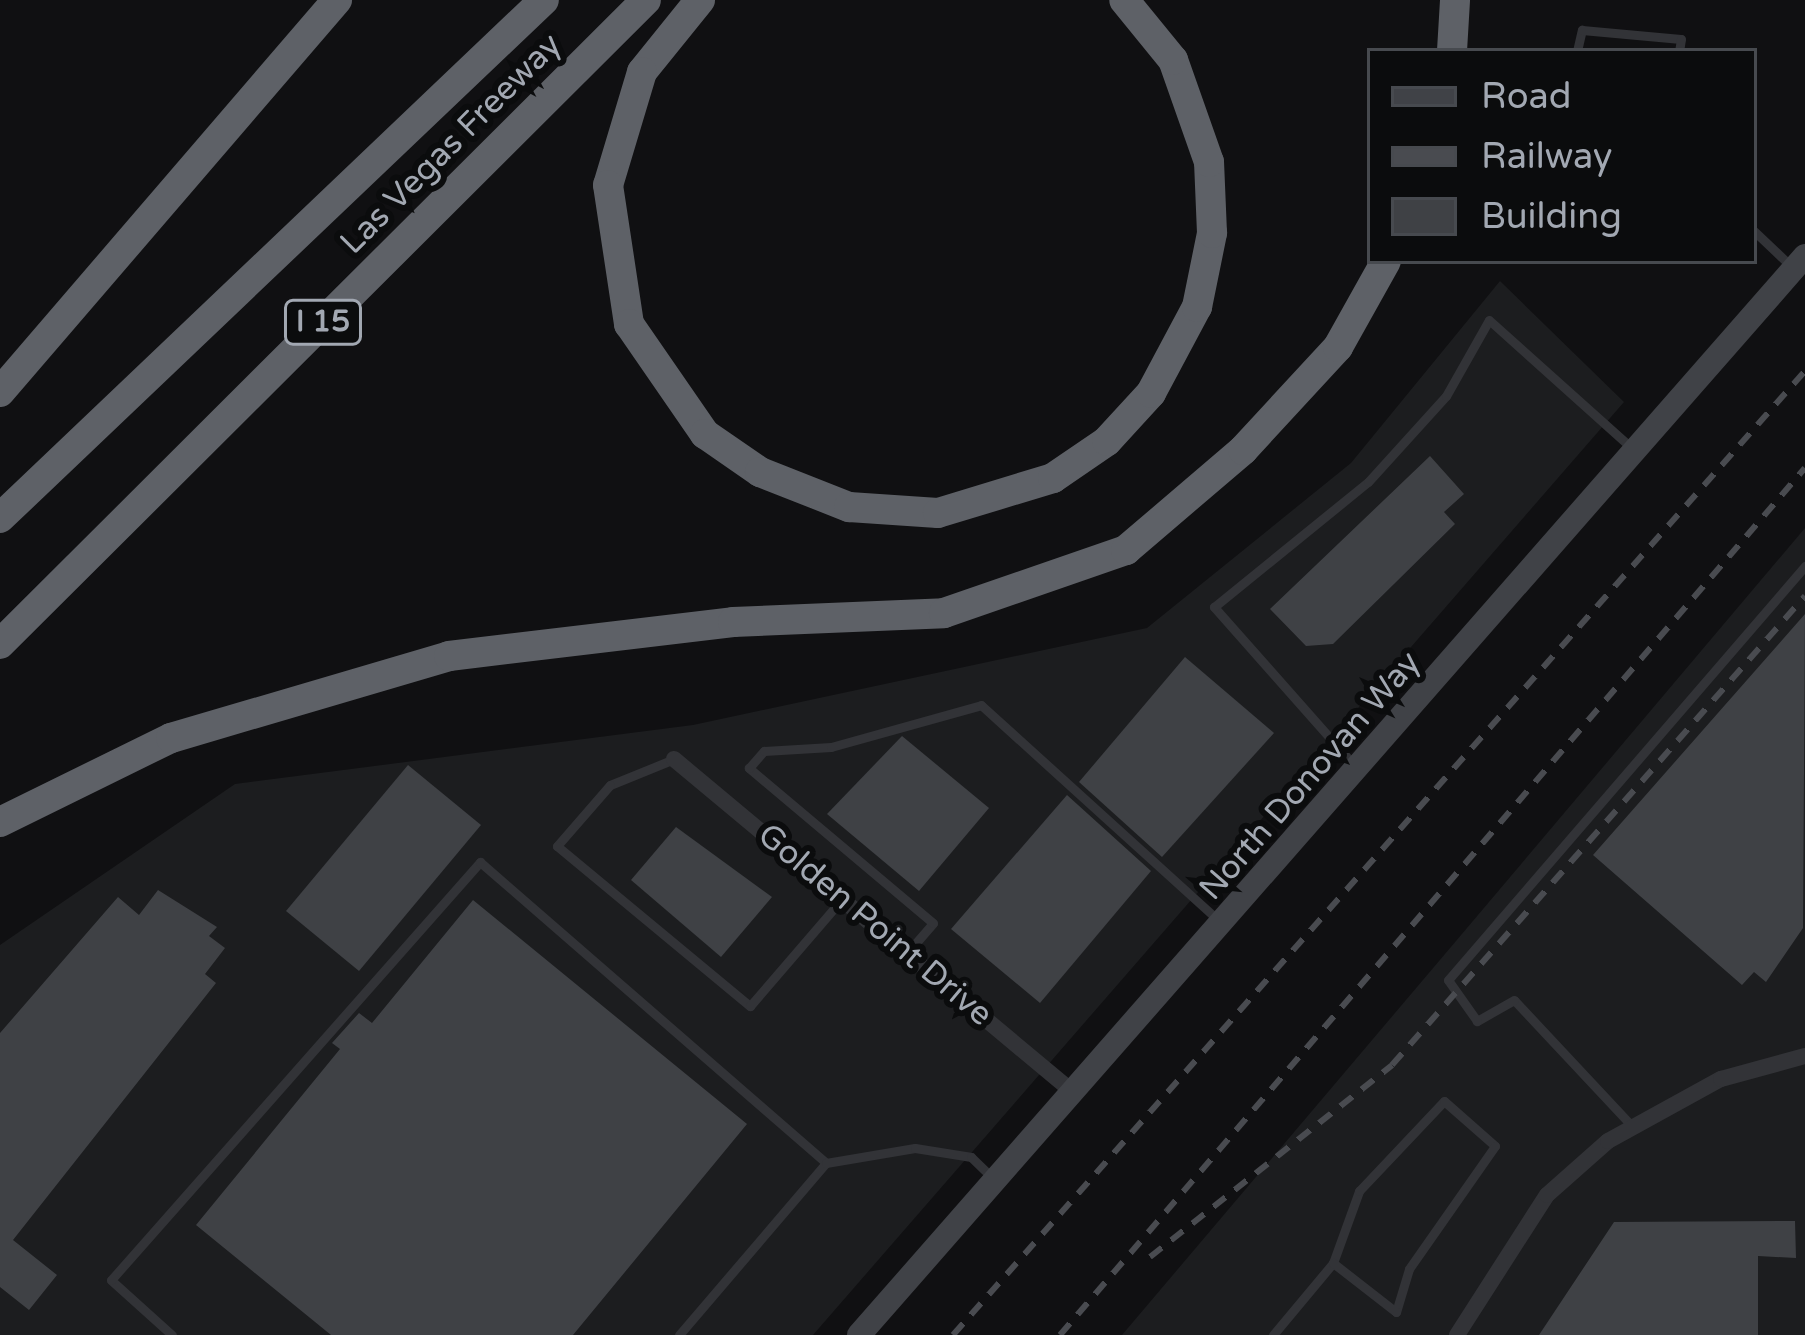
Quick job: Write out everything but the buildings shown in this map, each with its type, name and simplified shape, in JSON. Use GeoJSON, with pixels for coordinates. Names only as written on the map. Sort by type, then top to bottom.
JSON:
{"type":"FeatureCollection","features":[{"type":"Feature","properties":{"kind":"highway"},"geometry":{"type":"LineString","coordinates":[[287,58],[309,0]]}},
{"type":"Feature","properties":{"kind":"highway"},"geometry":{"type":"LineString","coordinates":[[0,392],[337,0]]}},
{"type":"Feature","properties":{"kind":"highway","name":"Las Vegas Freeway"},"geometry":{"type":"LineString","coordinates":[[0,518],[544,0]]}},
{"type":"Feature","properties":{"kind":"highway","name":"Las Vegas Freeway"},"geometry":{"type":"LineString","coordinates":[[0,644],[646,0]]}},
{"type":"Feature","properties":{"kind":"highway"},"geometry":{"type":"LineString","coordinates":[[700,0],[642,72],[608,185],[629,324],[705,434],[760,472],[849,507],[938,513],[1053,478],[1107,441],[1151,393],[1197,307],[1212,233],[1209,161],[1173,60],[1124,0]]}},
{"type":"Feature","properties":{"kind":"highway"},"geometry":{"type":"LineString","coordinates":[[1452,48],[1455,0]]}},
{"type":"Feature","properties":{"kind":"highway"},"geometry":{"type":"LineString","coordinates":[[0,822],[171,737],[449,656],[733,622],[944,613],[1126,550],[1243,450],[1338,347],[1384,264]]}},
{"type":"Feature","properties":{"kind":"street","name":"North Donovan Way"},"geometry":{"type":"LineString","coordinates":[[859,1335],[1224,926],[1799,262]]}},
{"type":"Feature","properties":{"kind":"street","name":"Golden Point Drive"},"geometry":{"type":"LineString","coordinates":[[674,758],[1075,1093]]}},
{"type":"Feature","properties":{"kind":"street"},"geometry":{"type":"LineString","coordinates":[[1457,1335],[1547,1195],[1631,1125],[1721,1079],[1805,1056]]}},
{"type":"Feature","properties":{"kind":"lane"},"geometry":{"type":"LineString","coordinates":[[1578,48],[1582,30],[1681,39],[1680,48]]}},
{"type":"Feature","properties":{"kind":"lane"},"geometry":{"type":"LineString","coordinates":[[1757,233],[1799,262]]}},
{"type":"Feature","properties":{"kind":"lane"},"geometry":{"type":"LineString","coordinates":[[1359,771],[1214,607],[1368,482],[1446,396],[1490,320],[1633,449]]}},
{"type":"Feature","properties":{"kind":"lane"},"geometry":{"type":"LineString","coordinates":[[1631,1125],[1514,1000],[1477,1021],[1448,980],[1805,566]]}},
{"type":"Feature","properties":{"kind":"lane"},"geometry":{"type":"LineString","coordinates":[[908,952],[933,923],[749,768],[764,751],[831,747],[980,705],[1224,926]]}},
{"type":"Feature","properties":{"kind":"lane"},"geometry":{"type":"LineString","coordinates":[[674,758],[610,785],[557,846],[750,1006],[843,898]]}},
{"type":"Feature","properties":{"kind":"lane"},"geometry":{"type":"LineString","coordinates":[[172,1335],[111,1280],[480,862],[826,1162]]}},
{"type":"Feature","properties":{"kind":"lane"},"geometry":{"type":"LineString","coordinates":[[1273,1335],[1333,1263],[1359,1191],[1444,1101],[1495,1145],[1409,1269],[1396,1312],[1333,1263]]}},
{"type":"Feature","properties":{"kind":"lane"},"geometry":{"type":"LineString","coordinates":[[679,1335],[826,1162],[915,1148],[971,1157],[995,1180]]}},
{"type":"Feature","properties":{"kind":"shaded area"},"geometry":{"type":"Polygon","coordinates":[[[1500,281],[1624,402],[813,1335],[0,1335],[0,945],[235,784],[693,725],[1147,628],[1351,463],[1500,281]]]}},
{"type":"Feature","properties":{"kind":"shaded area"},"geometry":{"type":"Polygon","coordinates":[[[1805,528],[1805,1335],[1122,1335],[1456,941],[1805,528]]]}},
{"type":"Feature","properties":{"kind":"railway"},"geometry":{"type":"LineString","coordinates":[[953,1335],[1805,371]]}},
{"type":"Feature","properties":{"kind":"railway"},"geometry":{"type":"LineString","coordinates":[[1060,1335],[1805,468]]}},
{"type":"Feature","properties":{"kind":"railway"},"geometry":{"type":"LineString","coordinates":[[1150,1257],[1392,1065],[1805,596]]}}]}
